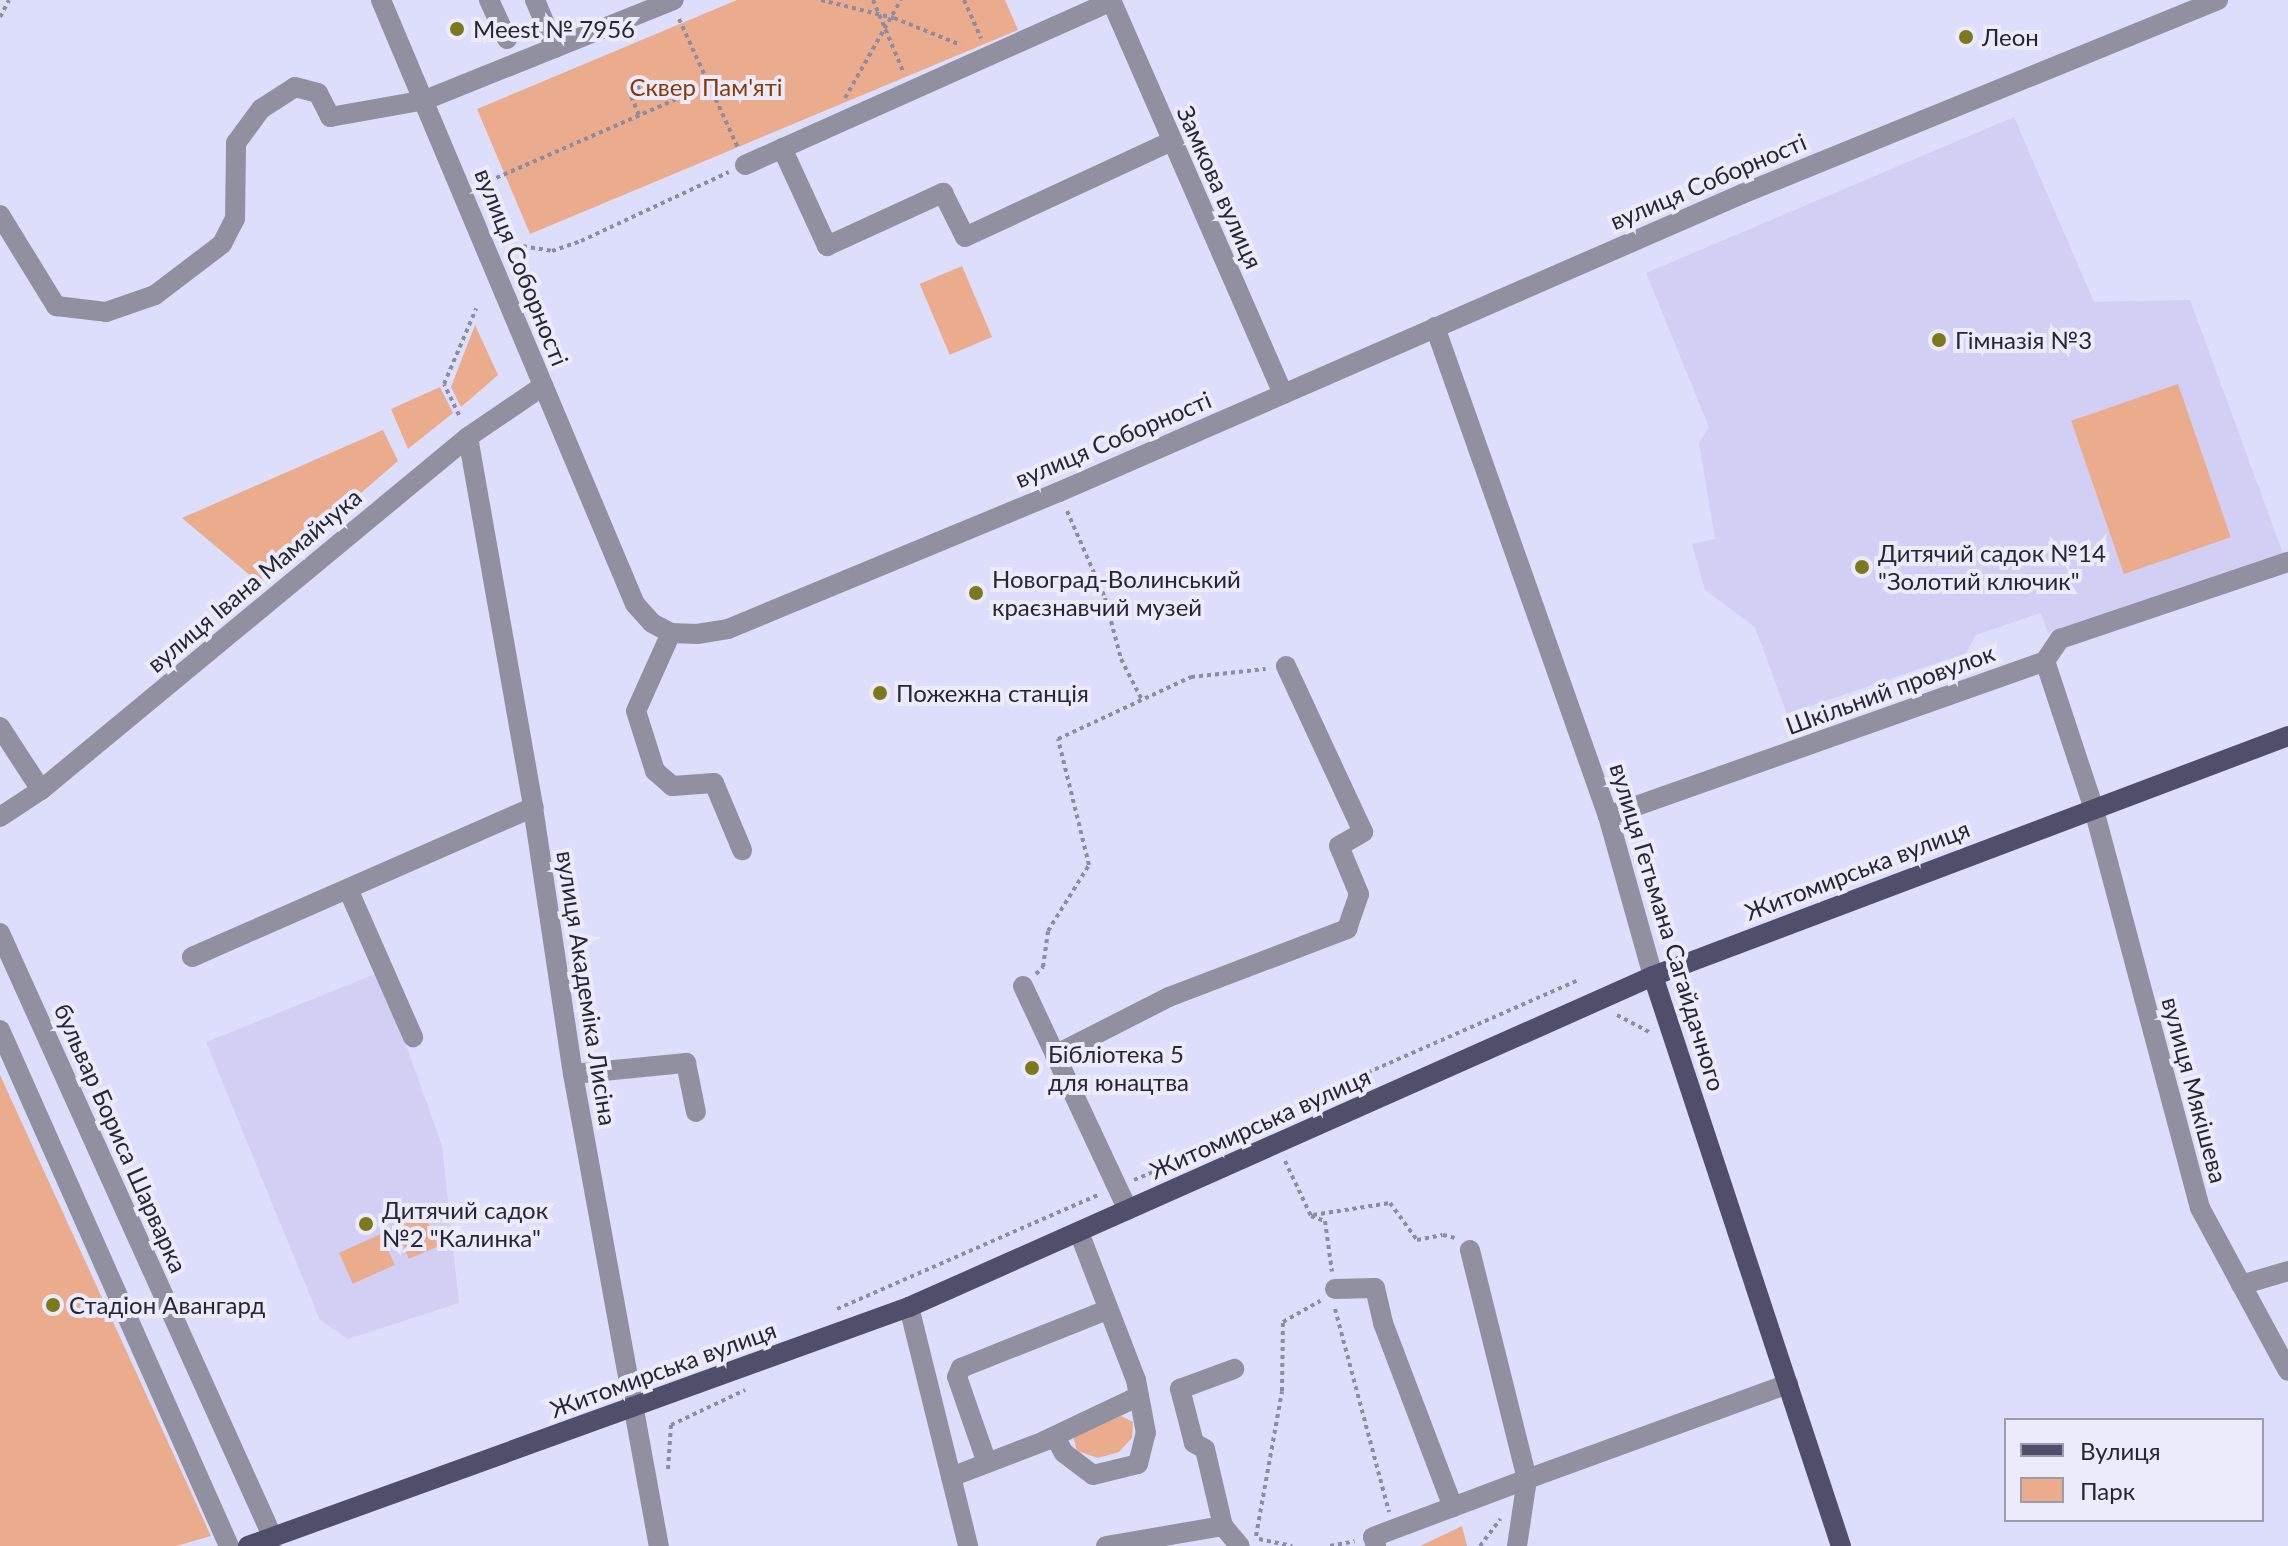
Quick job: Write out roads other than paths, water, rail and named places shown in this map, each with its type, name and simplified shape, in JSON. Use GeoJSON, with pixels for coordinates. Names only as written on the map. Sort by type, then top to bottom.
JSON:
{"type":"FeatureCollection","features":[{"type":"Feature","properties":{"kind":"main road","name":"Житомирська вулиця"},"geometry":{"type":"LineString","coordinates":[[248,1546],[909,1307],[1653,976],[2093,806],[2288,736]]}},
{"type":"Feature","properties":{"kind":"main road","name":"вулиця Гетьмана Сагайдачного"},"geometry":{"type":"LineString","coordinates":[[1653,976],[1841,1546]]}},
{"type":"Feature","properties":{"kind":"street","name":"вулиця Соборності"},"geometry":{"type":"LineString","coordinates":[[381,0],[635,604],[652,623],[671,633],[728,629],[1059,492],[1742,194],[2218,0]]}},
{"type":"Feature","properties":{"kind":"street"},"geometry":{"type":"LineString","coordinates":[[489,0],[507,39]]}},
{"type":"Feature","properties":{"kind":"street"},"geometry":{"type":"LineString","coordinates":[[535,0],[555,48]]}},
{"type":"Feature","properties":{"kind":"street"},"geometry":{"type":"LineString","coordinates":[[745,165],[1111,0]]}},
{"type":"Feature","properties":{"kind":"street","name":"Замкова вулиця"},"geometry":{"type":"LineString","coordinates":[[1111,0],[1283,394]]}},
{"type":"Feature","properties":{"kind":"street"},"geometry":{"type":"LineString","coordinates":[[0,215],[56,306],[106,312],[155,295],[222,244],[235,219],[236,143],[261,109],[295,87],[318,93],[330,117],[425,100],[555,48],[676,9]]}},
{"type":"Feature","properties":{"kind":"street"},"geometry":{"type":"LineString","coordinates":[[782,148],[827,246],[943,193],[965,237],[1172,141]]}},
{"type":"Feature","properties":{"kind":"street","name":"вулиця Гетьмана Сагайдачного"},"geometry":{"type":"LineString","coordinates":[[1435,327],[1608,816],[1653,976]]}},
{"type":"Feature","properties":{"kind":"street","name":"вулиця Івана Мамайчука"},"geometry":{"type":"LineString","coordinates":[[0,817],[41,790],[468,437],[543,386]]}},
{"type":"Feature","properties":{"kind":"street","name":"вулиця Академіка Лисіна"},"geometry":{"type":"LineString","coordinates":[[468,437],[533,807],[573,1074],[659,1546]]}},
{"type":"Feature","properties":{"kind":"street"},"geometry":{"type":"LineString","coordinates":[[2093,806],[2045,661],[2060,639],[2288,562]]}},
{"type":"Feature","properties":{"kind":"street"},"geometry":{"type":"LineString","coordinates":[[671,633],[636,711],[655,771],[672,786],[714,783],[742,850]]}},
{"type":"Feature","properties":{"kind":"street","name":"Шкільний провулок"},"geometry":{"type":"LineString","coordinates":[[1608,816],[2045,661]]}},
{"type":"Feature","properties":{"kind":"street"},"geometry":{"type":"LineString","coordinates":[[1055,1055],[1169,997],[1347,929],[1359,894],[1339,846],[1363,832],[1286,666]]}},
{"type":"Feature","properties":{"kind":"street"},"geometry":{"type":"LineString","coordinates":[[0,727],[41,790]]}},
{"type":"Feature","properties":{"kind":"street","name":"вулиця Мякішева"},"geometry":{"type":"LineString","coordinates":[[2093,806],[2200,1208],[2288,1371]]}},
{"type":"Feature","properties":{"kind":"street"},"geometry":{"type":"LineString","coordinates":[[192,957],[533,807]]}},
{"type":"Feature","properties":{"kind":"street"},"geometry":{"type":"LineString","coordinates":[[348,889],[413,1037]]}},
{"type":"Feature","properties":{"kind":"street","name":"бульвар Бориса Шарварка"},"geometry":{"type":"LineString","coordinates":[[0,933],[273,1538]]}},
{"type":"Feature","properties":{"kind":"street"},"geometry":{"type":"LineString","coordinates":[[1023,986],[1128,1210]]}},
{"type":"Feature","properties":{"kind":"street"},"geometry":{"type":"LineString","coordinates":[[0,1030],[229,1546]]}},
{"type":"Feature","properties":{"kind":"street"},"geometry":{"type":"LineString","coordinates":[[573,1074],[686,1063],[696,1112]]}},
{"type":"Feature","properties":{"kind":"street"},"geometry":{"type":"LineString","coordinates":[[1055,1437],[1064,1453],[1093,1475],[1138,1464],[1146,1433],[1139,1396],[1109,1299],[1079,1232]]}},
{"type":"Feature","properties":{"kind":"street"},"geometry":{"type":"LineString","coordinates":[[1470,1250],[1527,1479],[1517,1546]]}},
{"type":"Feature","properties":{"kind":"street"},"geometry":{"type":"LineString","coordinates":[[2241,1285],[2288,1271]]}},
{"type":"Feature","properties":{"kind":"street"},"geometry":{"type":"LineString","coordinates":[[1335,1289],[1375,1288],[1383,1323],[1453,1507]]}},
{"type":"Feature","properties":{"kind":"street"},"geometry":{"type":"LineString","coordinates":[[987,1463],[957,1377],[961,1368],[1109,1299]]}},
{"type":"Feature","properties":{"kind":"street"},"geometry":{"type":"LineString","coordinates":[[909,1307],[968,1546]]}},
{"type":"Feature","properties":{"kind":"street"},"geometry":{"type":"LineString","coordinates":[[1234,1369],[1180,1389],[1194,1443],[1205,1449],[1223,1526],[1240,1546]]}},
{"type":"Feature","properties":{"kind":"street"},"geometry":{"type":"LineString","coordinates":[[1376,1546],[1373,1537],[1788,1384]]}},
{"type":"Feature","properties":{"kind":"street"},"geometry":{"type":"LineString","coordinates":[[951,1477],[1055,1437],[1139,1396]]}},
{"type":"Feature","properties":{"kind":"street"},"geometry":{"type":"LineString","coordinates":[[1106,1546],[1223,1526]]}},
{"type":"Feature","properties":{"kind":"place","name":"Meest № 7956"},"geometry":{"type":"Point","coordinates":[457,29]}},
{"type":"Feature","properties":{"kind":"place","name":"Леон"},"geometry":{"type":"Point","coordinates":[1966,37]}},
{"type":"Feature","properties":{"kind":"place","name":"Гімназія №3"},"geometry":{"type":"Point","coordinates":[1939,340]}},
{"type":"Feature","properties":{"kind":"place","name":"Дитячий садок №14 \"Золотий ключик\""},"geometry":{"type":"Point","coordinates":[1862,567]}},
{"type":"Feature","properties":{"kind":"place","name":"Новоград-Волинський краєзнавчий музей"},"geometry":{"type":"Point","coordinates":[976,593]}},
{"type":"Feature","properties":{"kind":"place","name":"Пожежна станція"},"geometry":{"type":"Point","coordinates":[880,693]}},
{"type":"Feature","properties":{"kind":"place","name":"Бібліотека 5 для юнацтва"},"geometry":{"type":"Point","coordinates":[1032,1068]}},
{"type":"Feature","properties":{"kind":"place","name":"Дитячий садок №2 \"Калинка\""},"geometry":{"type":"Point","coordinates":[366,1224]}},
{"type":"Feature","properties":{"kind":"place","name":"Стадіон Авангард"},"geometry":{"type":"Point","coordinates":[53,1305]}},
{"type":"Feature","properties":{"kind":"park label","name":"Сквер Пам'яті"},"geometry":{"type":"Point","coordinates":[706,87]}}]}
